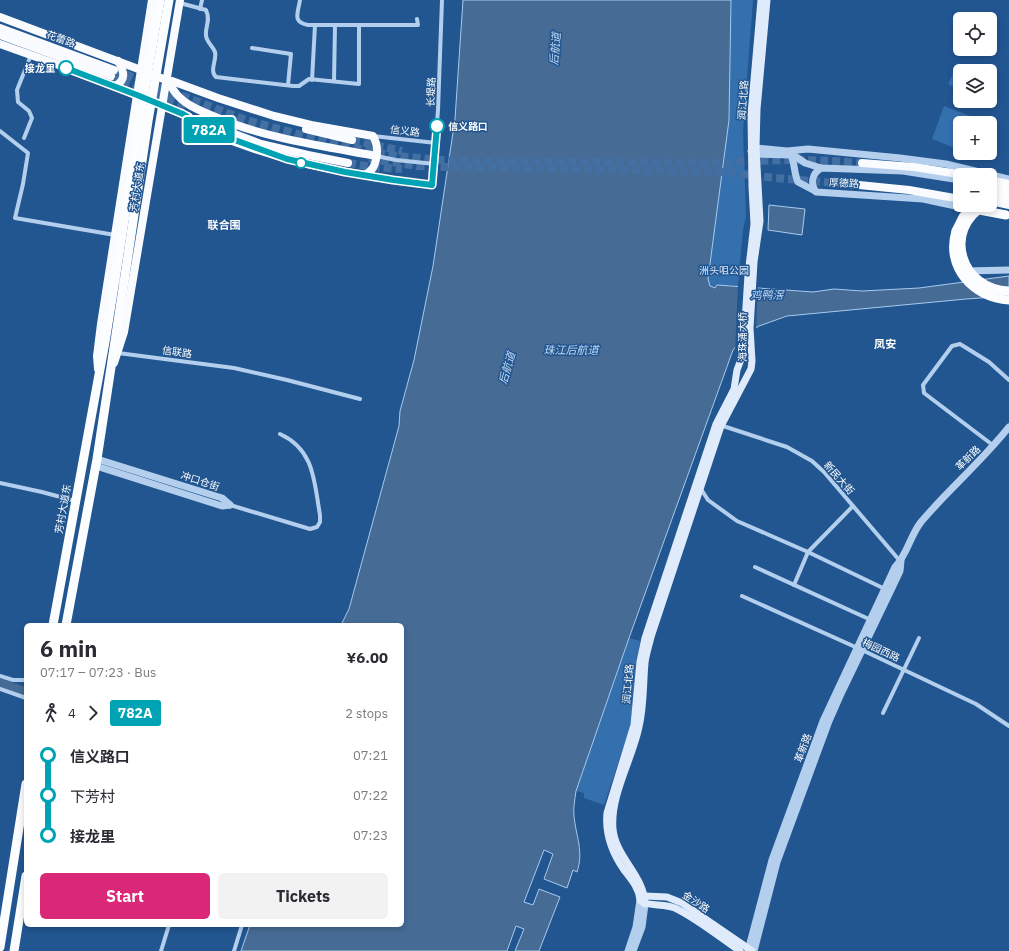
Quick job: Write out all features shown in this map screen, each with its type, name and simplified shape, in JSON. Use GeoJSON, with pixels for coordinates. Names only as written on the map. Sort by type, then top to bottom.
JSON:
{"type":"FeatureCollection","features":[{"type":"Feature","properties":{"kind":"highway","name":"芳村大道东"},"geometry":{"type":"LineString","coordinates":[[66,623],[97,462],[110,375],[143,97],[160,0]]}},
{"type":"Feature","properties":{"kind":"highway","name":"芳村大道东"},"geometry":{"type":"LineString","coordinates":[[53,623],[98,373],[120,281],[169,0]]}},
{"type":"Feature","properties":{"kind":"highway"},"geometry":{"type":"LineString","coordinates":[[997,188],[1009,191]]}},
{"type":"Feature","properties":{"kind":"highway"},"geometry":{"type":"LineString","coordinates":[[997,199],[1009,198]]}},
{"type":"Feature","properties":{"kind":"highway"},"geometry":{"type":"LineString","coordinates":[[997,211],[1008,215]]}},
{"type":"Feature","properties":{"kind":"highway"},"geometry":{"type":"LineString","coordinates":[[966,212],[954,237],[954,256],[958,268],[964,278],[979,291],[990,297],[1009,300]]}},
{"type":"Feature","properties":{"kind":"highway"},"geometry":{"type":"LineString","coordinates":[[976,212],[966,227],[962,240],[962,256],[967,268],[980,282],[997,290],[1009,292]]}},
{"type":"Feature","properties":{"kind":"highway"},"geometry":{"type":"LineString","coordinates":[[995,212],[1008,215]]}},
{"type":"Feature","properties":{"kind":"highway"},"geometry":{"type":"LineString","coordinates":[[0,947],[24,797]]}},
{"type":"Feature","properties":{"kind":"highway"},"geometry":{"type":"LineString","coordinates":[[14,951],[24,888]]}},
{"type":"Feature","properties":{"kind":"main road","name":"芳村大道东"},"geometry":{"type":"LineString","coordinates":[[98,373],[98,340],[152,0]]}},
{"type":"Feature","properties":{"kind":"main road","name":"润江北路"},"geometry":{"type":"LineString","coordinates":[[755,151],[751,114],[761,0]]}},
{"type":"Feature","properties":{"kind":"main road","name":"润江北路"},"geometry":{"type":"LineString","coordinates":[[756,201],[755,151],[757,109],[767,0]]}},
{"type":"Feature","properties":{"kind":"main road","name":"芳村大道东"},"geometry":{"type":"LineString","coordinates":[[110,375],[124,332],[154,152],[168,81],[180,2]]}},
{"type":"Feature","properties":{"kind":"main road"},"geometry":{"type":"LineString","coordinates":[[0,17],[118,61],[216,101],[264,118],[352,140]]}},
{"type":"Feature","properties":{"kind":"main road","name":"花蕾路"},"geometry":{"type":"LineString","coordinates":[[0,28],[112,73],[0,35]]}},
{"type":"Feature","properties":{"kind":"main road"},"geometry":{"type":"LineString","coordinates":[[0,44],[115,86],[261,144],[348,163]]}},
{"type":"Feature","properties":{"kind":"main road"},"geometry":{"type":"LineString","coordinates":[[115,86],[119,84],[124,75],[123,69],[118,61]]}},
{"type":"Feature","properties":{"kind":"main road"},"geometry":{"type":"LineString","coordinates":[[168,81],[172,80],[243,106],[290,120],[373,136],[377,144],[376,156],[372,170],[364,175],[300,163],[264,152],[210,131],[183,114]]}},
{"type":"Feature","properties":{"kind":"main road"},"geometry":{"type":"LineString","coordinates":[[168,81],[173,90],[185,102],[219,119],[299,142],[376,156]]}},
{"type":"Feature","properties":{"kind":"main road"},"geometry":{"type":"LineString","coordinates":[[129,148],[154,152]]}},
{"type":"Feature","properties":{"kind":"main road"},"geometry":{"type":"LineString","coordinates":[[862,163],[914,167],[953,173]]}},
{"type":"Feature","properties":{"kind":"main road"},"geometry":{"type":"LineString","coordinates":[[849,184],[909,190],[953,198]]}},
{"type":"Feature","properties":{"kind":"main road"},"geometry":{"type":"LineString","coordinates":[[997,186],[1009,184]]}},
{"type":"Feature","properties":{"kind":"main road","name":"海珠涌大桥"},"geometry":{"type":"LineString","coordinates":[[722,418],[751,369],[750,328],[754,262],[760,227],[756,201]]}},
{"type":"Feature","properties":{"kind":"main road","name":"海珠涌大桥"},"geometry":{"type":"LineString","coordinates":[[722,418],[734,389],[743,348],[749,262],[756,201]]}},
{"type":"Feature","properties":{"kind":"main road"},"geometry":{"type":"LineString","coordinates":[[997,203],[1009,205]]}},
{"type":"Feature","properties":{"kind":"main road","name":"润江北路"},"geometry":{"type":"LineString","coordinates":[[643,900],[635,885],[617,859],[613,850],[608,835],[607,813],[634,725],[640,662],[645,638],[722,418]]}},
{"type":"Feature","properties":{"kind":"main road","name":"润江北路"},"geometry":{"type":"LineString","coordinates":[[643,900],[641,884],[618,848],[613,831],[614,809],[639,728],[643,704],[646,662],[651,637],[701,489],[719,425]]}},
{"type":"Feature","properties":{"kind":"main road","name":"金沙路"},"geometry":{"type":"LineString","coordinates":[[643,900],[667,897],[682,903],[751,950]]}},
{"type":"Feature","properties":{"kind":"main road","name":"金沙路"},"geometry":{"type":"LineString","coordinates":[[643,900],[675,908],[740,951]]}},
{"type":"Feature","properties":{"kind":"street"},"geometry":{"type":"LineString","coordinates":[[200,9],[202,0]]}},
{"type":"Feature","properties":{"kind":"street"},"geometry":{"type":"LineString","coordinates":[[300,0],[297,17],[300,23],[315,25],[418,25],[417,18]]}},
{"type":"Feature","properties":{"kind":"street","name":"长堤路"},"geometry":{"type":"LineString","coordinates":[[364,175],[432,185],[435,164],[442,0]]}},
{"type":"Feature","properties":{"kind":"street"},"geometry":{"type":"LineString","coordinates":[[180,2],[206,10],[208,14],[209,22],[206,34],[207,39],[215,52],[213,72],[216,77],[299,86],[309,79],[359,84],[359,25]]}},
{"type":"Feature","properties":{"kind":"street"},"geometry":{"type":"LineString","coordinates":[[312,80],[315,25]]}},
{"type":"Feature","properties":{"kind":"street"},"geometry":{"type":"LineString","coordinates":[[334,81],[335,25]]}},
{"type":"Feature","properties":{"kind":"street"},"geometry":{"type":"LineString","coordinates":[[252,48],[291,54],[288,85]]}},
{"type":"Feature","properties":{"kind":"street"},"geometry":{"type":"LineString","coordinates":[[24,138],[32,118],[29,111],[18,102],[17,90],[31,55]]}},
{"type":"Feature","properties":{"kind":"street"},"geometry":{"type":"LineString","coordinates":[[0,131],[28,153],[15,218],[115,236]]}},
{"type":"Feature","properties":{"kind":"street","name":"信义路"},"geometry":{"type":"LineString","coordinates":[[373,136],[436,144]]}},
{"type":"Feature","properties":{"kind":"street"},"geometry":{"type":"LineString","coordinates":[[755,151],[787,151],[808,149],[933,162],[958,166],[1009,179]]}},
{"type":"Feature","properties":{"kind":"street"},"geometry":{"type":"LineString","coordinates":[[755,151],[791,156],[794,162],[794,171],[798,182],[816,192]]}},
{"type":"Feature","properties":{"kind":"street"},"geometry":{"type":"LineString","coordinates":[[787,151],[805,163],[821,168]]}},
{"type":"Feature","properties":{"kind":"street"},"geometry":{"type":"LineString","coordinates":[[376,156],[396,160],[435,164]]}},
{"type":"Feature","properties":{"kind":"street","name":"厚德路"},"geometry":{"type":"LineString","coordinates":[[953,179],[902,171],[821,168],[815,172],[812,179],[816,192],[923,199],[953,204]]}},
{"type":"Feature","properties":{"kind":"street"},"geometry":{"type":"LineString","coordinates":[[967,212],[959,239],[960,259],[964,271],[1009,270]]}},
{"type":"Feature","properties":{"kind":"street"},"geometry":{"type":"LineString","coordinates":[[994,446],[924,393],[923,385],[952,346],[960,344],[989,362],[1009,380]]}},
{"type":"Feature","properties":{"kind":"street","name":"信联路"},"geometry":{"type":"LineString","coordinates":[[118,353],[234,368],[360,399]]}},
{"type":"Feature","properties":{"kind":"street","name":"新民大街"},"geometry":{"type":"LineString","coordinates":[[719,425],[787,447],[812,460],[901,561]]}},
{"type":"Feature","properties":{"kind":"street","name":"革新路"},"geometry":{"type":"LineString","coordinates":[[860,649],[885,588],[895,567],[901,561],[919,524],[994,446],[1009,427]]}},
{"type":"Feature","properties":{"kind":"street"},"geometry":{"type":"LineString","coordinates":[[230,505],[310,529],[317,527],[320,522],[320,515],[312,469],[304,452],[291,439],[280,434]]}},
{"type":"Feature","properties":{"kind":"street","name":"冲口仓街"},"geometry":{"type":"LineString","coordinates":[[97,462],[222,506],[230,505]]}},
{"type":"Feature","properties":{"kind":"street"},"geometry":{"type":"LineString","coordinates":[[0,483],[75,501]]}},
{"type":"Feature","properties":{"kind":"street"},"geometry":{"type":"LineString","coordinates":[[701,489],[708,500],[737,521],[885,588]]}},
{"type":"Feature","properties":{"kind":"street"},"geometry":{"type":"LineString","coordinates":[[794,585],[808,552],[853,506]]}},
{"type":"Feature","properties":{"kind":"street","name":"革新路"},"geometry":{"type":"LineString","coordinates":[[751,950],[768,874],[779,840],[826,714],[900,571],[901,561]]}},
{"type":"Feature","properties":{"kind":"street"},"geometry":{"type":"LineString","coordinates":[[755,567],[871,620]]}},
{"type":"Feature","properties":{"kind":"street","name":"梅园西路"},"geometry":{"type":"LineString","coordinates":[[742,596],[860,649],[976,704],[1009,726]]}},
{"type":"Feature","properties":{"kind":"street"},"geometry":{"type":"LineString","coordinates":[[883,713],[919,638]]}},
{"type":"Feature","properties":{"kind":"street"},"geometry":{"type":"LineString","coordinates":[[0,676],[13,680],[24,680]]}},
{"type":"Feature","properties":{"kind":"street"},"geometry":{"type":"LineString","coordinates":[[0,689],[24,697]]}},
{"type":"Feature","properties":{"kind":"street"},"geometry":{"type":"LineString","coordinates":[[628,951],[643,900]]}},
{"type":"Feature","properties":{"kind":"street","name":"润江北路"},"geometry":{"type":"LineString","coordinates":[[633,951],[642,927],[643,900]]}},
{"type":"Feature","properties":{"kind":"street"},"geometry":{"type":"LineString","coordinates":[[161,951],[168,927]]}},
{"type":"Feature","properties":{"kind":"street"},"geometry":{"type":"LineString","coordinates":[[234,951],[241,927]]}},
{"type":"Feature","properties":{"kind":"green space","name":"洲头咀公园"},"geometry":{"type":"Polygon","coordinates":[[[731,0],[753,0],[743,131],[746,216],[743,230],[738,286],[717,285],[716,289],[710,286],[708,279],[729,120],[731,0]]]}},
{"type":"Feature","properties":{"kind":"green space"},"geometry":{"type":"Polygon","coordinates":[[[953,74],[953,86],[948,84],[953,74]]]}},
{"type":"Feature","properties":{"kind":"green space"},"geometry":{"type":"Polygon","coordinates":[[[944,106],[970,116],[953,116],[953,147],[932,139],[944,106]]]}},
{"type":"Feature","properties":{"kind":"green space"},"geometry":{"type":"Polygon","coordinates":[[[629,638],[640,641],[632,722],[604,805],[584,798],[584,793],[576,791],[629,638]]]}},
{"type":"Feature","properties":{"kind":"water","name":"珠江后航道"},"geometry":{"type":"Polygon","coordinates":[[[463,0],[731,0],[729,120],[708,279],[710,286],[715,288],[717,285],[813,292],[834,289],[862,291],[919,288],[1009,276],[1009,296],[787,316],[759,326],[748,333],[733,350],[629,638],[576,791],[574,813],[580,851],[577,872],[573,870],[567,888],[544,879],[553,854],[544,850],[524,902],[533,905],[539,889],[560,897],[539,951],[515,951],[524,929],[516,926],[507,951],[241,951],[249,927],[404,927],[404,623],[342,623],[349,609],[399,426],[400,411],[414,360],[433,266],[455,119],[463,0]]]}},
{"type":"Feature","properties":{"kind":"water"},"geometry":{"type":"Polygon","coordinates":[[[769,205],[805,209],[802,235],[768,230],[769,205]]]}},
{"type":"Feature","properties":{"kind":"pier"},"geometry":{"type":"Polygon","coordinates":[[[738,284],[758,285],[756,330],[735,351],[738,284]]]}},
{"type":"Feature","properties":{"kind":"waterway"},"geometry":{"type":"LineString","coordinates":[[0,683],[24,691]]}},
{"type":"Feature","properties":{"kind":"tunnel"},"geometry":{"type":"LineString","coordinates":[[114,70],[246,120],[335,144],[397,156],[473,161],[727,163],[794,160],[862,163]]}},
{"type":"Feature","properties":{"kind":"tunnel"},"geometry":{"type":"LineString","coordinates":[[111,76],[187,106]]}},
{"type":"Feature","properties":{"kind":"tunnel"},"geometry":{"type":"LineString","coordinates":[[352,140],[402,151]]}},
{"type":"Feature","properties":{"kind":"tunnel"},"geometry":{"type":"LineString","coordinates":[[369,159],[418,166],[727,172],[775,178],[849,184]]}},
{"type":"Feature","properties":{"kind":"tunnel"},"geometry":{"type":"LineString","coordinates":[[348,163],[372,167],[402,169]]}},
{"type":"Feature","properties":{"kind":"bus line","name":"782A"},"geometry":{"type":"LineString","coordinates":[[66,68],[183,114],[210,131],[264,152],[300,163],[393,180],[432,185],[435,164],[437,126]]}},
{"type":"Feature","properties":{"kind":"place","name":"接龙里"},"geometry":{"type":"Point","coordinates":[66,68]}},
{"type":"Feature","properties":{"kind":"place","name":"信义路口"},"geometry":{"type":"Point","coordinates":[437,126]}},
{"type":"Feature","properties":{"kind":"district","name":"联合围"},"geometry":{"type":"Point","coordinates":[224,225]}},
{"type":"Feature","properties":{"kind":"district","name":"凤安"},"geometry":{"type":"Point","coordinates":[885,344]}},
{"type":"Feature","properties":{"kind":"water label","name":"后航道"},"geometry":{"type":"Point","coordinates":[555,49]}},
{"type":"Feature","properties":{"kind":"water label","name":"鸡鸭滘"},"geometry":{"type":"Point","coordinates":[767,295]}},
{"type":"Feature","properties":{"kind":"water label","name":"后航道"},"geometry":{"type":"Point","coordinates":[507,368]}}]}
